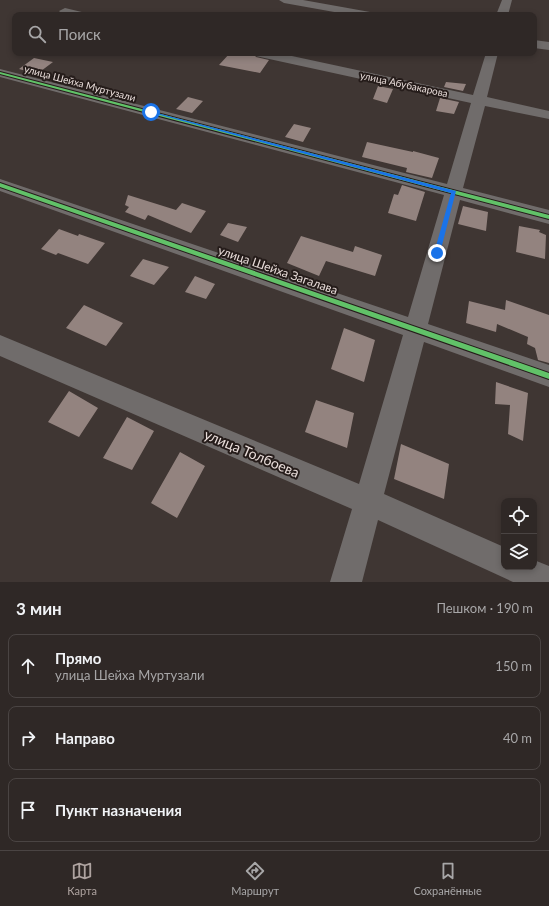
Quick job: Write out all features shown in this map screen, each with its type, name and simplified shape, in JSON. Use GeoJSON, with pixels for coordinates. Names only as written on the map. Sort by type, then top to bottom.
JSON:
{"type":"FeatureCollection","features":[{"type":"Feature","properties":{"kind":"street"},"geometry":{"type":"LineString","coordinates":[[284,0],[353,12]]}},
{"type":"Feature","properties":{"kind":"street"},"geometry":{"type":"LineString","coordinates":[[503,12],[507,0]]}},
{"type":"Feature","properties":{"kind":"street"},"geometry":{"type":"LineString","coordinates":[[64,11],[68,12]]}},
{"type":"Feature","properties":{"kind":"street"},"geometry":{"type":"LineString","coordinates":[[537,44],[549,46]]}},
{"type":"Feature","properties":{"kind":"street","name":"улица Абубакарова"},"geometry":{"type":"LineString","coordinates":[[274,56],[549,115]]}},
{"type":"Feature","properties":{"kind":"street"},"geometry":{"type":"LineString","coordinates":[[346,582],[491,56]]}},
{"type":"Feature","properties":{"kind":"street","name":"улица Шейха Муртузали"},"geometry":{"type":"LineString","coordinates":[[0,73],[549,217]]}},
{"type":"Feature","properties":{"kind":"street","name":"улица Шейха Загалава"},"geometry":{"type":"LineString","coordinates":[[0,185],[549,376]]}},
{"type":"Feature","properties":{"kind":"street","name":"улица Толбоева"},"geometry":{"type":"LineString","coordinates":[[0,345],[369,502],[501,561]]}},
{"type":"Feature","properties":{"kind":"street"},"geometry":{"type":"LineString","coordinates":[[522,570],[549,582]]}},
{"type":"Feature","properties":{"kind":"building"},"geometry":{"type":"Polygon","coordinates":[[[227,56],[255,56],[269,60],[260,73],[219,65],[227,56]]]}},
{"type":"Feature","properties":{"kind":"building"},"geometry":{"type":"Polygon","coordinates":[[[34,58],[53,62],[37,74],[19,69],[34,58]]]}},
{"type":"Feature","properties":{"kind":"building"},"geometry":{"type":"Polygon","coordinates":[[[446,82],[466,84],[463,91],[444,87],[446,82]]]}},
{"type":"Feature","properties":{"kind":"building"},"geometry":{"type":"Polygon","coordinates":[[[378,86],[393,89],[387,103],[373,99],[378,86]]]}},
{"type":"Feature","properties":{"kind":"building"},"geometry":{"type":"Polygon","coordinates":[[[188,97],[203,101],[192,113],[176,109],[188,97]]]}},
{"type":"Feature","properties":{"kind":"building"},"geometry":{"type":"Polygon","coordinates":[[[440,98],[459,102],[454,114],[436,111],[440,98]]]}},
{"type":"Feature","properties":{"kind":"building"},"geometry":{"type":"Polygon","coordinates":[[[294,124],[311,128],[303,142],[285,137],[294,124]]]}},
{"type":"Feature","properties":{"kind":"building"},"geometry":{"type":"Polygon","coordinates":[[[367,142],[439,158],[432,178],[406,172],[407,168],[362,157],[367,142]]]}},
{"type":"Feature","properties":{"kind":"building"},"geometry":{"type":"Polygon","coordinates":[[[402,185],[425,192],[416,221],[388,213],[394,194],[398,195],[402,185]]]}},
{"type":"Feature","properties":{"kind":"building"},"geometry":{"type":"Polygon","coordinates":[[[128,195],[176,210],[182,203],[206,211],[191,233],[148,215],[145,220],[125,212],[129,207],[125,205],[128,195]]]}},
{"type":"Feature","properties":{"kind":"building"},"geometry":{"type":"Polygon","coordinates":[[[463,206],[488,212],[486,231],[458,224],[463,206]]]}},
{"type":"Feature","properties":{"kind":"building"},"geometry":{"type":"Polygon","coordinates":[[[228,223],[247,227],[238,242],[220,235],[228,223]]]}},
{"type":"Feature","properties":{"kind":"building"},"geometry":{"type":"Polygon","coordinates":[[[519,226],[540,230],[539,232],[546,235],[545,259],[516,252],[519,226]]]}},
{"type":"Feature","properties":{"kind":"building"},"geometry":{"type":"Polygon","coordinates":[[[59,229],[105,243],[88,264],[58,253],[56,255],[41,249],[59,229]]]}},
{"type":"Feature","properties":{"kind":"building"},"geometry":{"type":"Polygon","coordinates":[[[301,236],[353,252],[355,246],[382,255],[375,276],[326,261],[319,276],[287,263],[301,236]]]}},
{"type":"Feature","properties":{"kind":"building"},"geometry":{"type":"Polygon","coordinates":[[[143,259],[169,267],[154,285],[130,276],[143,259]]]}},
{"type":"Feature","properties":{"kind":"building"},"geometry":{"type":"Polygon","coordinates":[[[195,276],[215,284],[206,299],[185,292],[195,276]]]}},
{"type":"Feature","properties":{"kind":"building"},"geometry":{"type":"Polygon","coordinates":[[[506,300],[549,315],[549,363],[538,360],[535,348],[527,344],[528,337],[497,324],[496,332],[466,323],[469,301],[505,310],[506,300]]]}},
{"type":"Feature","properties":{"kind":"building"},"geometry":{"type":"Polygon","coordinates":[[[84,305],[123,323],[106,346],[66,328],[84,305]]]}},
{"type":"Feature","properties":{"kind":"building"},"geometry":{"type":"Polygon","coordinates":[[[344,328],[375,340],[364,382],[331,369],[344,328]]]}},
{"type":"Feature","properties":{"kind":"building"},"geometry":{"type":"Polygon","coordinates":[[[496,382],[528,393],[523,441],[508,434],[510,405],[495,404],[496,382]]]}},
{"type":"Feature","properties":{"kind":"building"},"geometry":{"type":"Polygon","coordinates":[[[69,391],[98,408],[79,437],[48,422],[69,391]]]}},
{"type":"Feature","properties":{"kind":"building"},"geometry":{"type":"Polygon","coordinates":[[[316,400],[354,413],[347,448],[305,432],[316,400]]]}},
{"type":"Feature","properties":{"kind":"building"},"geometry":{"type":"Polygon","coordinates":[[[127,417],[154,431],[132,470],[103,458],[127,417]]]}},
{"type":"Feature","properties":{"kind":"building"},"geometry":{"type":"Polygon","coordinates":[[[401,444],[449,464],[444,499],[394,479],[401,444]]]}},
{"type":"Feature","properties":{"kind":"building"},"geometry":{"type":"Polygon","coordinates":[[[180,452],[205,466],[177,518],[151,503],[180,452]]]}},
{"type":"Feature","properties":{"kind":"cycle path"},"geometry":{"type":"LineString","coordinates":[[0,73],[549,217]]}},
{"type":"Feature","properties":{"kind":"cycle path"},"geometry":{"type":"LineString","coordinates":[[0,185],[549,376]]}},
{"type":"Feature","properties":{"kind":"route"},"geometry":{"type":"LineString","coordinates":[[151,112],[454,192],[437,253]]}}]}
